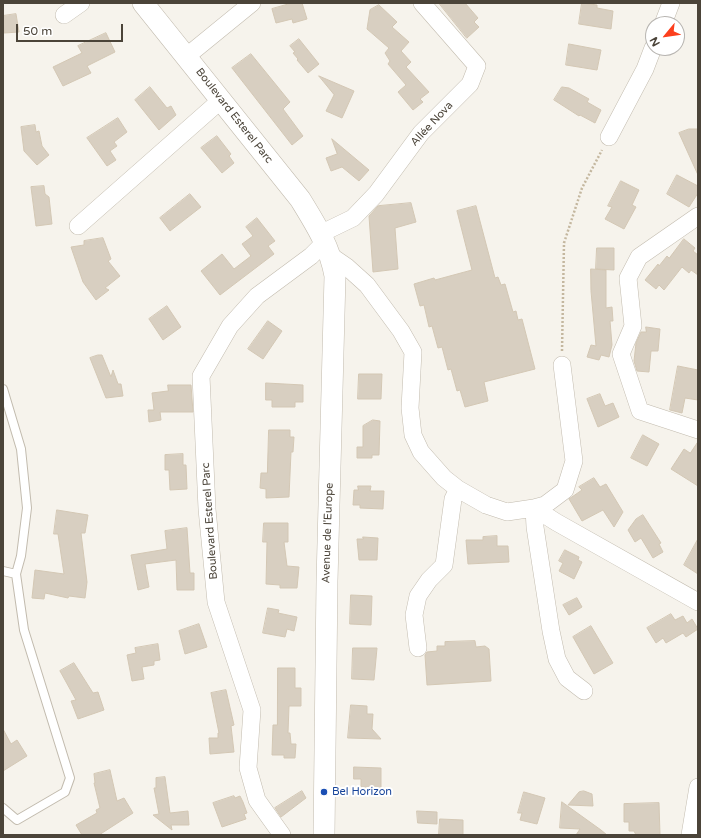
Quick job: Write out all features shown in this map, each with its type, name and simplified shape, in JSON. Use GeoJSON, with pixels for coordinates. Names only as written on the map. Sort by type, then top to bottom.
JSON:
{"type":"FeatureCollection","features":[{"type":"Feature","properties":{"kind":"street"},"geometry":{"type":"LineString","coordinates":[[64,15],[81,3]]}},
{"type":"Feature","properties":{"kind":"street","name":"Boulevard Esterel Parc"},"geometry":{"type":"LineString","coordinates":[[144,3],[300,199],[326,243],[257,296],[230,326],[201,376],[207,509],[216,602],[252,710],[248,768],[257,800],[282,835]]}},
{"type":"Feature","properties":{"kind":"street"},"geometry":{"type":"LineString","coordinates":[[186,56],[252,3]]}},
{"type":"Feature","properties":{"kind":"street","name":"Allée Nova"},"geometry":{"type":"LineString","coordinates":[[326,243],[376,194],[421,133],[470,84],[476,66],[422,3]]}},
{"type":"Feature","properties":{"kind":"street"},"geometry":{"type":"LineString","coordinates":[[666,16],[671,3]]}},
{"type":"Feature","properties":{"kind":"street"},"geometry":{"type":"LineString","coordinates":[[609,137],[645,69],[650,56]]}},
{"type":"Feature","properties":{"kind":"street"},"geometry":{"type":"LineString","coordinates":[[78,226],[221,100]]}},
{"type":"Feature","properties":{"kind":"street"},"geometry":{"type":"LineString","coordinates":[[698,216],[639,257],[628,278],[633,326],[621,354],[640,411],[698,430]]}},
{"type":"Feature","properties":{"kind":"street"},"geometry":{"type":"LineString","coordinates":[[326,243],[347,267],[367,284],[401,331],[413,352],[410,408],[412,435],[421,452],[444,478],[458,489],[486,505],[507,512],[534,508],[544,505],[565,490],[574,460],[562,365]]}},
{"type":"Feature","properties":{"kind":"street","name":"Avenue de l'Europe"},"geometry":{"type":"LineString","coordinates":[[324,835],[327,581],[335,276],[326,243]]}},
{"type":"Feature","properties":{"kind":"street"},"geometry":{"type":"LineString","coordinates":[[418,648],[414,615],[418,596],[444,565],[453,499],[458,489]]}},
{"type":"Feature","properties":{"kind":"street"},"geometry":{"type":"LineString","coordinates":[[534,508],[556,522],[698,602]]}},
{"type":"Feature","properties":{"kind":"street"},"geometry":{"type":"LineString","coordinates":[[534,508],[535,527],[551,631],[557,659],[567,678],[584,691]]}},
{"type":"Feature","properties":{"kind":"street"},"geometry":{"type":"LineString","coordinates":[[690,835],[698,787]]}},
{"type":"Feature","properties":{"kind":"lane"},"geometry":{"type":"LineString","coordinates":[[3,390],[21,449],[27,508],[21,556],[16,574],[24,630],[70,778],[65,792],[17,820],[3,808]]}},
{"type":"Feature","properties":{"kind":"lane"},"geometry":{"type":"LineString","coordinates":[[3,571],[16,574]]}},
{"type":"Feature","properties":{"kind":"path"},"geometry":{"type":"LineString","coordinates":[[562,365],[564,243],[582,188],[609,137]]}},
{"type":"Feature","properties":{"kind":"building"},"geometry":{"type":"Polygon","coordinates":[[[292,3],[302,3],[307,19],[293,23],[292,19],[276,23],[272,9],[292,3]]]}},
{"type":"Feature","properties":{"kind":"building"},"geometry":{"type":"Polygon","coordinates":[[[439,3],[465,3],[478,18],[474,22],[479,27],[467,38],[439,3]]]}},
{"type":"Feature","properties":{"kind":"building"},"geometry":{"type":"Polygon","coordinates":[[[582,3],[597,5],[597,8],[613,11],[611,29],[579,24],[582,3]]]}},
{"type":"Feature","properties":{"kind":"building"},"geometry":{"type":"Polygon","coordinates":[[[379,5],[397,22],[392,27],[409,42],[401,51],[411,62],[406,67],[429,92],[420,99],[423,102],[413,110],[398,92],[406,85],[388,64],[390,61],[385,53],[389,48],[367,29],[370,10],[379,5]]]}},
{"type":"Feature","properties":{"kind":"building"},"geometry":{"type":"Polygon","coordinates":[[[16,14],[19,32],[4,33],[3,16],[16,14]]]}},
{"type":"Feature","properties":{"kind":"building"},"geometry":{"type":"Polygon","coordinates":[[[106,33],[115,52],[87,66],[91,73],[63,86],[53,67],[82,53],[78,46],[106,33]]]}},
{"type":"Feature","properties":{"kind":"building"},"geometry":{"type":"Polygon","coordinates":[[[299,39],[319,64],[308,73],[297,60],[298,59],[293,53],[295,52],[290,46],[299,39]]]}},
{"type":"Feature","properties":{"kind":"building"},"geometry":{"type":"Polygon","coordinates":[[[569,44],[601,50],[597,70],[566,65],[569,44]]]}},
{"type":"Feature","properties":{"kind":"building"},"geometry":{"type":"Polygon","coordinates":[[[251,54],[290,102],[283,109],[303,136],[292,145],[232,68],[251,54]]]}},
{"type":"Feature","properties":{"kind":"building"},"geometry":{"type":"Polygon","coordinates":[[[319,76],[354,91],[342,118],[326,111],[334,95],[319,76]]]}},
{"type":"Feature","properties":{"kind":"building"},"geometry":{"type":"Polygon","coordinates":[[[150,87],[167,108],[171,106],[176,115],[159,130],[135,100],[150,87]]]}},
{"type":"Feature","properties":{"kind":"building"},"geometry":{"type":"Polygon","coordinates":[[[562,87],[569,88],[589,99],[587,102],[601,110],[595,123],[580,115],[579,116],[554,100],[562,87]]]}},
{"type":"Feature","properties":{"kind":"building"},"geometry":{"type":"Polygon","coordinates":[[[118,118],[127,132],[114,142],[117,146],[110,151],[116,160],[107,166],[87,138],[118,118]]]}},
{"type":"Feature","properties":{"kind":"building"},"geometry":{"type":"Polygon","coordinates":[[[35,125],[36,132],[39,131],[42,146],[49,155],[37,165],[24,151],[21,127],[35,125]]]}},
{"type":"Feature","properties":{"kind":"building"},"geometry":{"type":"Polygon","coordinates":[[[689,129],[698,129],[698,175],[679,133],[689,129]]]}},
{"type":"Feature","properties":{"kind":"building"},"geometry":{"type":"Polygon","coordinates":[[[217,136],[231,154],[229,156],[234,163],[222,173],[201,148],[217,136]]]}},
{"type":"Feature","properties":{"kind":"building"},"geometry":{"type":"Polygon","coordinates":[[[332,139],[369,170],[359,181],[342,167],[331,171],[326,158],[337,154],[332,139]]]}},
{"type":"Feature","properties":{"kind":"building"},"geometry":{"type":"Polygon","coordinates":[[[677,175],[698,186],[698,193],[689,207],[667,194],[677,175]]]}},
{"type":"Feature","properties":{"kind":"building"},"geometry":{"type":"Polygon","coordinates":[[[621,181],[639,190],[632,205],[636,207],[624,229],[605,219],[612,207],[608,206],[621,181]]]}},
{"type":"Feature","properties":{"kind":"building"},"geometry":{"type":"Polygon","coordinates":[[[44,186],[45,194],[49,197],[52,224],[36,226],[31,187],[44,186]]]}},
{"type":"Feature","properties":{"kind":"building"},"geometry":{"type":"Polygon","coordinates":[[[190,194],[201,207],[170,231],[160,218],[190,194]]]}},
{"type":"Feature","properties":{"kind":"building"},"geometry":{"type":"Polygon","coordinates":[[[411,203],[416,222],[395,228],[398,269],[373,272],[369,216],[378,206],[411,203]]]}},
{"type":"Feature","properties":{"kind":"building"},"geometry":{"type":"Polygon","coordinates":[[[476,206],[495,278],[498,277],[501,285],[505,284],[513,312],[516,311],[518,320],[522,319],[535,369],[484,382],[488,401],[465,407],[460,390],[457,391],[451,369],[448,370],[442,347],[438,348],[432,326],[429,327],[424,305],[420,306],[414,284],[472,270],[457,211],[476,206]]]}},
{"type":"Feature","properties":{"kind":"building"},"geometry":{"type":"Polygon","coordinates":[[[257,218],[275,241],[268,246],[274,254],[220,295],[201,271],[222,254],[234,269],[251,256],[242,244],[253,236],[246,227],[257,218]]]}},
{"type":"Feature","properties":{"kind":"building"},"geometry":{"type":"Polygon","coordinates":[[[103,238],[111,259],[108,261],[120,276],[105,288],[109,290],[96,300],[83,282],[71,247],[84,245],[84,241],[103,238]]]}},
{"type":"Feature","properties":{"kind":"building"},"geometry":{"type":"Polygon","coordinates":[[[684,239],[695,248],[693,251],[698,255],[698,275],[691,270],[689,273],[682,267],[664,290],[659,285],[656,289],[645,280],[658,264],[659,266],[667,256],[669,258],[684,239]]]}},
{"type":"Feature","properties":{"kind":"building"},"geometry":{"type":"Polygon","coordinates":[[[597,248],[614,248],[614,270],[596,269],[597,248]]]}},
{"type":"Feature","properties":{"kind":"building"},"geometry":{"type":"Polygon","coordinates":[[[591,269],[606,270],[606,308],[612,307],[613,321],[610,321],[612,345],[609,357],[601,355],[599,360],[587,357],[591,345],[596,346],[591,291],[591,269]]]}},
{"type":"Feature","properties":{"kind":"building"},"geometry":{"type":"Polygon","coordinates":[[[167,306],[181,327],[163,340],[149,319],[167,306]]]}},
{"type":"Feature","properties":{"kind":"building"},"geometry":{"type":"Polygon","coordinates":[[[268,321],[282,331],[263,359],[248,349],[268,321]]]}},
{"type":"Feature","properties":{"kind":"building"},"geometry":{"type":"Polygon","coordinates":[[[646,327],[660,329],[658,351],[651,351],[649,372],[637,371],[634,361],[636,343],[641,332],[646,332],[646,327]]]}},
{"type":"Feature","properties":{"kind":"building"},"geometry":{"type":"Polygon","coordinates":[[[102,355],[111,377],[113,370],[118,384],[121,384],[123,396],[106,398],[90,358],[102,355]]]}},
{"type":"Feature","properties":{"kind":"building"},"geometry":{"type":"Polygon","coordinates":[[[678,366],[698,370],[698,400],[685,398],[682,413],[670,410],[678,366]]]}},
{"type":"Feature","properties":{"kind":"building"},"geometry":{"type":"Polygon","coordinates":[[[359,374],[382,374],[381,399],[358,399],[359,374]]]}},
{"type":"Feature","properties":{"kind":"building"},"geometry":{"type":"Polygon","coordinates":[[[266,383],[303,385],[303,402],[295,402],[295,407],[272,407],[272,400],[266,400],[266,383]]]}},
{"type":"Feature","properties":{"kind":"building"},"geometry":{"type":"Polygon","coordinates":[[[168,385],[191,385],[193,412],[160,412],[161,420],[149,422],[148,410],[154,410],[152,393],[168,391],[168,385]]]}},
{"type":"Feature","properties":{"kind":"building"},"geometry":{"type":"Polygon","coordinates":[[[600,394],[605,406],[613,403],[619,417],[598,427],[587,399],[600,394]]]}},
{"type":"Feature","properties":{"kind":"building"},"geometry":{"type":"Polygon","coordinates":[[[373,420],[380,421],[379,455],[372,455],[372,458],[357,458],[357,447],[363,447],[363,426],[373,420]]]}},
{"type":"Feature","properties":{"kind":"building"},"geometry":{"type":"Polygon","coordinates":[[[269,430],[290,430],[290,437],[294,437],[293,452],[291,452],[289,497],[266,498],[266,489],[260,488],[261,473],[267,473],[269,430]]]}},
{"type":"Feature","properties":{"kind":"building"},"geometry":{"type":"Polygon","coordinates":[[[643,435],[659,444],[647,466],[631,458],[643,435]]]}},
{"type":"Feature","properties":{"kind":"building"},"geometry":{"type":"Polygon","coordinates":[[[698,442],[698,486],[671,469],[684,449],[690,453],[698,442]]]}},
{"type":"Feature","properties":{"kind":"building"},"geometry":{"type":"Polygon","coordinates":[[[183,454],[183,465],[186,465],[187,489],[170,490],[169,470],[165,470],[165,455],[183,454]]]}},
{"type":"Feature","properties":{"kind":"building"},"geometry":{"type":"Polygon","coordinates":[[[594,478],[600,487],[606,484],[623,512],[614,527],[603,510],[582,521],[569,499],[582,490],[579,487],[594,478]]]}},
{"type":"Feature","properties":{"kind":"building"},"geometry":{"type":"Polygon","coordinates":[[[358,486],[371,486],[370,491],[384,491],[383,509],[360,508],[360,505],[353,505],[354,490],[358,490],[358,486]]]}},
{"type":"Feature","properties":{"kind":"building"},"geometry":{"type":"Polygon","coordinates":[[[57,510],[88,515],[85,533],[81,533],[87,582],[85,598],[69,596],[68,598],[45,593],[44,599],[32,598],[35,570],[64,574],[58,534],[54,534],[57,510]]]}},
{"type":"Feature","properties":{"kind":"building"},"geometry":{"type":"Polygon","coordinates":[[[643,515],[661,543],[659,544],[663,552],[653,558],[641,538],[635,542],[628,530],[636,519],[643,515]]]}},
{"type":"Feature","properties":{"kind":"building"},"geometry":{"type":"Polygon","coordinates":[[[264,523],[288,523],[288,542],[284,542],[287,566],[299,567],[297,588],[280,588],[280,585],[266,584],[267,542],[263,542],[264,523]]]}},
{"type":"Feature","properties":{"kind":"building"},"geometry":{"type":"Polygon","coordinates":[[[187,528],[190,573],[194,573],[194,590],[177,590],[176,560],[145,564],[149,587],[138,590],[131,555],[167,549],[165,531],[187,528]]]}},
{"type":"Feature","properties":{"kind":"building"},"geometry":{"type":"Polygon","coordinates":[[[497,536],[497,546],[508,546],[509,562],[468,564],[466,540],[483,540],[483,537],[497,536]]]}},
{"type":"Feature","properties":{"kind":"building"},"geometry":{"type":"Polygon","coordinates":[[[363,537],[378,538],[377,560],[359,560],[357,539],[363,539],[363,537]]]}},
{"type":"Feature","properties":{"kind":"building"},"geometry":{"type":"Polygon","coordinates":[[[698,539],[698,574],[684,565],[698,539]]]}},
{"type":"Feature","properties":{"kind":"building"},"geometry":{"type":"Polygon","coordinates":[[[565,550],[579,557],[578,560],[582,562],[574,579],[559,571],[563,563],[559,561],[565,550]]]}},
{"type":"Feature","properties":{"kind":"building"},"geometry":{"type":"Polygon","coordinates":[[[351,595],[372,596],[371,625],[350,624],[351,595]]]}},
{"type":"Feature","properties":{"kind":"building"},"geometry":{"type":"Polygon","coordinates":[[[577,598],[582,607],[569,615],[563,605],[577,598]]]}},
{"type":"Feature","properties":{"kind":"building"},"geometry":{"type":"Polygon","coordinates":[[[268,608],[279,610],[278,613],[297,617],[294,631],[287,629],[285,637],[263,633],[268,608]]]}},
{"type":"Feature","properties":{"kind":"building"},"geometry":{"type":"Polygon","coordinates":[[[671,614],[675,620],[683,616],[687,623],[692,619],[698,629],[686,637],[683,633],[666,643],[663,638],[656,643],[647,628],[671,614]]]}},
{"type":"Feature","properties":{"kind":"building"},"geometry":{"type":"Polygon","coordinates":[[[199,624],[207,647],[185,654],[179,631],[199,624]]]}},
{"type":"Feature","properties":{"kind":"building"},"geometry":{"type":"Polygon","coordinates":[[[591,626],[613,663],[594,674],[573,637],[591,626]]]}},
{"type":"Feature","properties":{"kind":"building"},"geometry":{"type":"Polygon","coordinates":[[[475,641],[476,647],[485,646],[489,649],[491,681],[427,685],[425,655],[427,652],[437,651],[437,646],[445,646],[445,642],[475,641]]]}},
{"type":"Feature","properties":{"kind":"building"},"geometry":{"type":"Polygon","coordinates":[[[158,644],[160,660],[154,661],[154,665],[142,667],[144,679],[132,681],[127,655],[136,653],[135,648],[158,644]]]}},
{"type":"Feature","properties":{"kind":"building"},"geometry":{"type":"Polygon","coordinates":[[[353,648],[377,648],[374,680],[352,679],[353,648]]]}},
{"type":"Feature","properties":{"kind":"building"},"geometry":{"type":"Polygon","coordinates":[[[74,663],[93,693],[98,692],[104,710],[78,719],[71,701],[76,700],[60,671],[74,663]]]}},
{"type":"Feature","properties":{"kind":"building"},"geometry":{"type":"Polygon","coordinates":[[[278,668],[295,668],[295,688],[301,688],[301,706],[289,706],[288,733],[290,733],[291,744],[296,744],[295,758],[284,758],[284,755],[272,755],[273,725],[277,725],[278,668]]]}},
{"type":"Feature","properties":{"kind":"building"},"geometry":{"type":"Polygon","coordinates":[[[226,690],[234,725],[231,726],[234,752],[210,754],[209,738],[218,738],[219,733],[211,693],[226,690]]]}},
{"type":"Feature","properties":{"kind":"building"},"geometry":{"type":"Polygon","coordinates":[[[351,705],[367,706],[367,714],[373,714],[372,729],[381,739],[348,738],[351,705]]]}},
{"type":"Feature","properties":{"kind":"building"},"geometry":{"type":"Polygon","coordinates":[[[3,729],[11,744],[17,740],[27,756],[3,771],[3,729]]]}},
{"type":"Feature","properties":{"kind":"building"},"geometry":{"type":"Polygon","coordinates":[[[354,767],[381,768],[381,788],[361,787],[361,779],[354,779],[354,767]]]}},
{"type":"Feature","properties":{"kind":"building"},"geometry":{"type":"Polygon","coordinates":[[[110,770],[117,801],[124,798],[133,813],[99,835],[82,835],[76,825],[97,813],[96,810],[100,808],[94,783],[94,774],[110,770]]]}},
{"type":"Feature","properties":{"kind":"building"},"geometry":{"type":"Polygon","coordinates":[[[165,777],[170,813],[188,811],[189,825],[171,825],[172,830],[153,815],[159,814],[154,788],[156,788],[156,778],[165,777]]]}},
{"type":"Feature","properties":{"kind":"building"},"geometry":{"type":"Polygon","coordinates":[[[302,791],[306,798],[281,817],[275,808],[302,791]]]}},
{"type":"Feature","properties":{"kind":"building"},"geometry":{"type":"Polygon","coordinates":[[[584,791],[592,794],[593,806],[568,805],[579,792],[584,791]]]}},
{"type":"Feature","properties":{"kind":"building"},"geometry":{"type":"Polygon","coordinates":[[[524,792],[545,798],[537,824],[520,820],[522,813],[518,813],[524,792]]]}},
{"type":"Feature","properties":{"kind":"building"},"geometry":{"type":"Polygon","coordinates":[[[234,796],[235,798],[240,796],[247,813],[244,814],[246,819],[222,827],[213,803],[234,796]]]}},
{"type":"Feature","properties":{"kind":"building"},"geometry":{"type":"Polygon","coordinates":[[[562,802],[607,835],[576,835],[580,829],[560,828],[562,802]]]}},
{"type":"Feature","properties":{"kind":"building"},"geometry":{"type":"Polygon","coordinates":[[[659,803],[660,835],[636,835],[634,831],[629,831],[629,822],[624,822],[624,804],[659,803]]]}},
{"type":"Feature","properties":{"kind":"building"},"geometry":{"type":"Polygon","coordinates":[[[417,811],[437,812],[437,824],[418,823],[417,811]]]}},
{"type":"Feature","properties":{"kind":"building"},"geometry":{"type":"Polygon","coordinates":[[[440,819],[463,820],[463,835],[439,835],[440,819]]]}},
{"type":"Feature","properties":{"kind":"place","name":"Bel Horizon"},"geometry":{"type":"Point","coordinates":[324,792]}}]}
